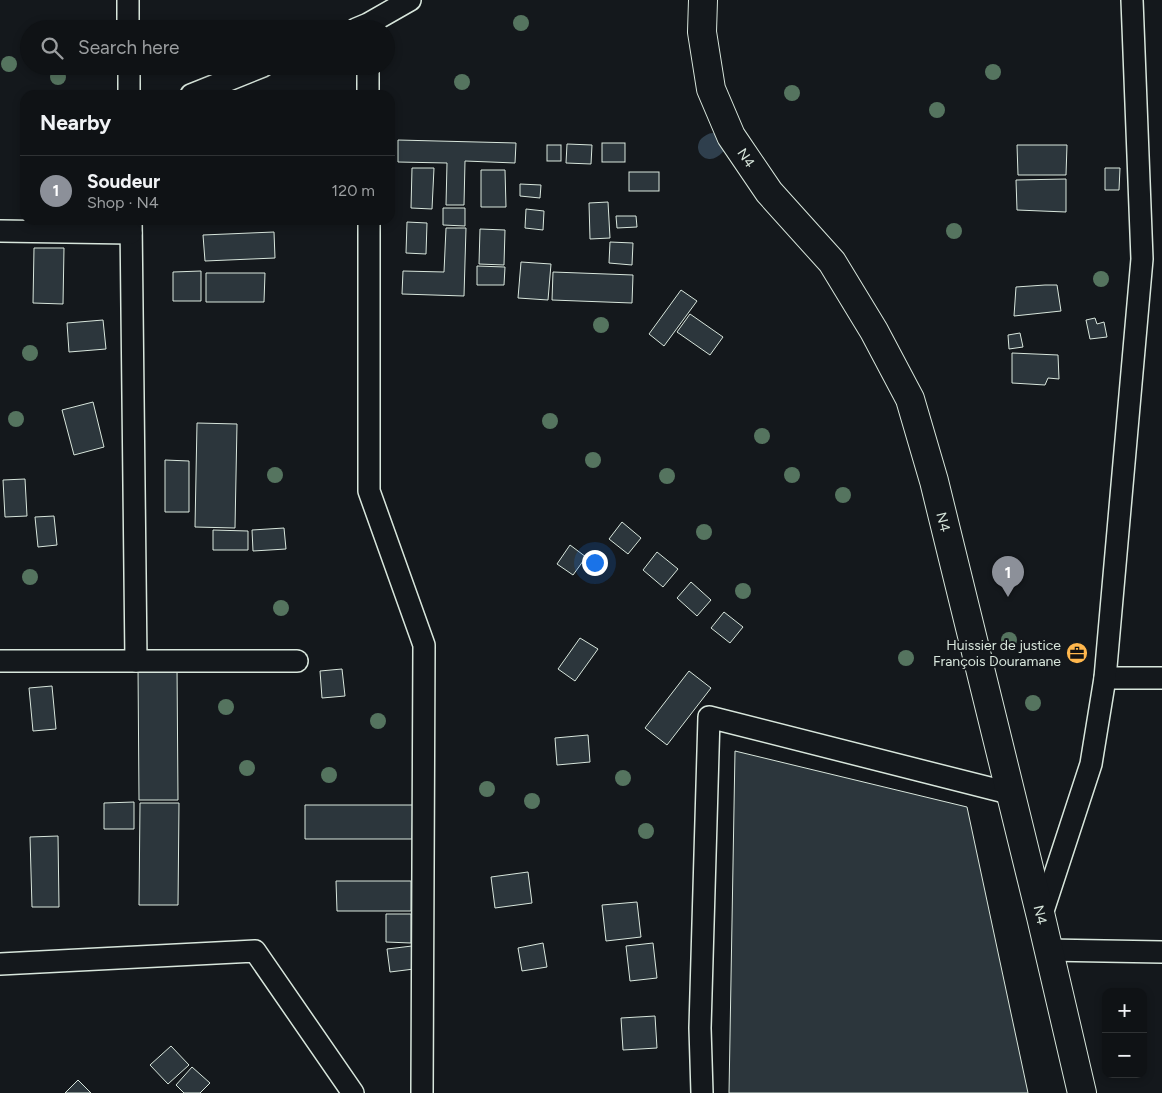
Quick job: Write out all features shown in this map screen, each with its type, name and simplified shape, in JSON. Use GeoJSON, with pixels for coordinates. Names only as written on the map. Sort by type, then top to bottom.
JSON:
{"type":"FeatureCollection","features":[{"type":"Feature","properties":{"kind":"main road","name":"N4"},"geometry":{"type":"LineString","coordinates":[[703,0],[702,32],[712,89],[731,136],[769,192],[832,262],[874,331],[910,399],[934,482],[1041,917],[1047,950],[1082,1093]]}},
{"type":"Feature","properties":{"kind":"street"},"geometry":{"type":"LineString","coordinates":[[128,0],[128,20]]}},
{"type":"Feature","properties":{"kind":"street"},"geometry":{"type":"LineString","coordinates":[[376,20],[410,0]]}},
{"type":"Feature","properties":{"kind":"street"},"geometry":{"type":"LineString","coordinates":[[1041,917],[1090,764],[1105,678],[1142,259],[1132,0]]}},
{"type":"Feature","properties":{"kind":"street"},"geometry":{"type":"LineString","coordinates":[[129,75],[129,90]]}},
{"type":"Feature","properties":{"kind":"street"},"geometry":{"type":"LineString","coordinates":[[203,90],[241,75]]}},
{"type":"Feature","properties":{"kind":"street"},"geometry":{"type":"LineString","coordinates":[[368,75],[368,90]]}},
{"type":"Feature","properties":{"kind":"street"},"geometry":{"type":"LineString","coordinates":[[369,225],[369,492],[424,645],[422,1093]]}},
{"type":"Feature","properties":{"kind":"street"},"geometry":{"type":"LineString","coordinates":[[0,232],[131,226],[136,661]]}},
{"type":"Feature","properties":{"kind":"street"},"geometry":{"type":"LineString","coordinates":[[0,661],[297,662]]}},
{"type":"Feature","properties":{"kind":"street"},"geometry":{"type":"LineString","coordinates":[[1105,678],[1162,678]]}},
{"type":"Feature","properties":{"kind":"street"},"geometry":{"type":"LineString","coordinates":[[702,1093],[700,1028],[709,718],[1009,793]]}},
{"type":"Feature","properties":{"kind":"street"},"geometry":{"type":"LineString","coordinates":[[1047,950],[1162,952]]}},
{"type":"Feature","properties":{"kind":"street"},"geometry":{"type":"LineString","coordinates":[[1,964],[255,951],[353,1093]]}},
{"type":"Feature","properties":{"kind":"building"},"geometry":{"type":"Polygon","coordinates":[[[398,140],[516,143],[515,163],[465,161],[464,205],[446,205],[447,163],[398,162],[398,140]]]}},
{"type":"Feature","properties":{"kind":"building"},"geometry":{"type":"Polygon","coordinates":[[[602,143],[625,143],[625,162],[602,162],[602,143]]]}},
{"type":"Feature","properties":{"kind":"building"},"geometry":{"type":"Polygon","coordinates":[[[567,144],[592,145],[591,164],[566,163],[567,144]]]}},
{"type":"Feature","properties":{"kind":"building"},"geometry":{"type":"Polygon","coordinates":[[[547,145],[561,145],[561,161],[547,161],[547,145]]]}},
{"type":"Feature","properties":{"kind":"building"},"geometry":{"type":"Polygon","coordinates":[[[1017,145],[1067,145],[1066,175],[1018,175],[1017,145]]]}},
{"type":"Feature","properties":{"kind":"building"},"geometry":{"type":"Polygon","coordinates":[[[412,168],[434,168],[432,209],[411,208],[412,168]]]}},
{"type":"Feature","properties":{"kind":"building"},"geometry":{"type":"Polygon","coordinates":[[[1105,168],[1120,168],[1119,190],[1105,190],[1105,168]]]}},
{"type":"Feature","properties":{"kind":"building"},"geometry":{"type":"Polygon","coordinates":[[[481,170],[505,170],[506,207],[481,207],[481,170]]]}},
{"type":"Feature","properties":{"kind":"building"},"geometry":{"type":"Polygon","coordinates":[[[629,172],[659,172],[659,191],[629,191],[629,172]]]}},
{"type":"Feature","properties":{"kind":"building"},"geometry":{"type":"Polygon","coordinates":[[[1066,179],[1066,212],[1017,210],[1016,180],[1066,179]]]}},
{"type":"Feature","properties":{"kind":"building"},"geometry":{"type":"Polygon","coordinates":[[[520,184],[541,185],[540,198],[520,196],[520,184]]]}},
{"type":"Feature","properties":{"kind":"building"},"geometry":{"type":"Polygon","coordinates":[[[608,202],[610,238],[590,239],[589,203],[608,202]]]}},
{"type":"Feature","properties":{"kind":"building"},"geometry":{"type":"Polygon","coordinates":[[[443,208],[465,208],[465,226],[443,225],[443,208]]]}},
{"type":"Feature","properties":{"kind":"building"},"geometry":{"type":"Polygon","coordinates":[[[526,209],[544,211],[543,230],[525,228],[526,209]]]}},
{"type":"Feature","properties":{"kind":"building"},"geometry":{"type":"Polygon","coordinates":[[[616,216],[636,216],[637,227],[617,228],[616,216]]]}},
{"type":"Feature","properties":{"kind":"building"},"geometry":{"type":"Polygon","coordinates":[[[407,222],[427,223],[426,254],[406,253],[407,222]]]}},
{"type":"Feature","properties":{"kind":"building"},"geometry":{"type":"Polygon","coordinates":[[[446,228],[466,228],[464,296],[402,294],[403,271],[444,272],[446,228]]]}},
{"type":"Feature","properties":{"kind":"building"},"geometry":{"type":"Polygon","coordinates":[[[480,229],[505,230],[504,265],[479,264],[480,229]]]}},
{"type":"Feature","properties":{"kind":"building"},"geometry":{"type":"Polygon","coordinates":[[[274,232],[275,258],[205,261],[203,235],[274,232]]]}},
{"type":"Feature","properties":{"kind":"building"},"geometry":{"type":"Polygon","coordinates":[[[610,242],[633,243],[632,265],[609,263],[610,242]]]}},
{"type":"Feature","properties":{"kind":"building"},"geometry":{"type":"Polygon","coordinates":[[[34,248],[64,248],[63,304],[33,303],[34,248]]]}},
{"type":"Feature","properties":{"kind":"building"},"geometry":{"type":"Polygon","coordinates":[[[521,262],[551,264],[548,300],[518,298],[521,262]]]}},
{"type":"Feature","properties":{"kind":"building"},"geometry":{"type":"Polygon","coordinates":[[[477,266],[505,267],[504,285],[477,285],[477,266]]]}},
{"type":"Feature","properties":{"kind":"building"},"geometry":{"type":"Polygon","coordinates":[[[201,271],[201,301],[173,301],[173,272],[201,271]]]}},
{"type":"Feature","properties":{"kind":"building"},"geometry":{"type":"Polygon","coordinates":[[[553,272],[633,275],[632,303],[552,300],[553,272]]]}},
{"type":"Feature","properties":{"kind":"building"},"geometry":{"type":"Polygon","coordinates":[[[206,273],[265,273],[264,302],[206,302],[206,273]]]}},
{"type":"Feature","properties":{"kind":"building"},"geometry":{"type":"Polygon","coordinates":[[[1057,285],[1061,311],[1014,316],[1016,287],[1057,285]]]}},
{"type":"Feature","properties":{"kind":"building"},"geometry":{"type":"Polygon","coordinates":[[[681,290],[697,301],[664,346],[649,334],[681,290]]]}},
{"type":"Feature","properties":{"kind":"building"},"geometry":{"type":"Polygon","coordinates":[[[690,314],[723,337],[710,355],[677,332],[690,314]]]}},
{"type":"Feature","properties":{"kind":"building"},"geometry":{"type":"Polygon","coordinates":[[[1095,318],[1097,324],[1104,322],[1107,337],[1090,339],[1086,320],[1095,318]]]}},
{"type":"Feature","properties":{"kind":"building"},"geometry":{"type":"Polygon","coordinates":[[[103,320],[106,349],[69,352],[67,323],[103,320]]]}},
{"type":"Feature","properties":{"kind":"building"},"geometry":{"type":"Polygon","coordinates":[[[1020,333],[1023,347],[1009,349],[1008,335],[1020,333]]]}},
{"type":"Feature","properties":{"kind":"building"},"geometry":{"type":"Polygon","coordinates":[[[1012,353],[1058,355],[1059,379],[1048,378],[1045,385],[1012,383],[1012,353]]]}},
{"type":"Feature","properties":{"kind":"building"},"geometry":{"type":"Polygon","coordinates":[[[93,402],[104,447],[74,455],[62,410],[93,402]]]}},
{"type":"Feature","properties":{"kind":"building"},"geometry":{"type":"Polygon","coordinates":[[[197,423],[237,424],[235,528],[195,527],[197,423]]]}},
{"type":"Feature","properties":{"kind":"building"},"geometry":{"type":"Polygon","coordinates":[[[165,460],[189,461],[189,512],[165,512],[165,460]]]}},
{"type":"Feature","properties":{"kind":"building"},"geometry":{"type":"Polygon","coordinates":[[[25,479],[27,516],[5,517],[3,480],[25,479]]]}},
{"type":"Feature","properties":{"kind":"building"},"geometry":{"type":"Polygon","coordinates":[[[54,516],[57,545],[38,547],[35,517],[54,516]]]}},
{"type":"Feature","properties":{"kind":"building"},"geometry":{"type":"Polygon","coordinates":[[[622,522],[641,538],[628,554],[609,539],[622,522]]]}},
{"type":"Feature","properties":{"kind":"building"},"geometry":{"type":"Polygon","coordinates":[[[284,528],[286,549],[253,551],[252,530],[284,528]]]}},
{"type":"Feature","properties":{"kind":"building"},"geometry":{"type":"Polygon","coordinates":[[[213,530],[248,531],[248,550],[213,550],[213,530]]]}},
{"type":"Feature","properties":{"kind":"building"},"geometry":{"type":"Polygon","coordinates":[[[570,545],[586,557],[573,575],[557,564],[570,545]]]}},
{"type":"Feature","properties":{"kind":"building"},"geometry":{"type":"Polygon","coordinates":[[[657,552],[678,569],[663,587],[643,570],[657,552]]]}},
{"type":"Feature","properties":{"kind":"building"},"geometry":{"type":"Polygon","coordinates":[[[691,582],[711,600],[697,616],[677,598],[691,582]]]}},
{"type":"Feature","properties":{"kind":"building"},"geometry":{"type":"Polygon","coordinates":[[[724,612],[743,627],[730,643],[711,628],[724,612]]]}},
{"type":"Feature","properties":{"kind":"building"},"geometry":{"type":"Polygon","coordinates":[[[580,638],[598,649],[575,681],[558,669],[580,638]]]}},
{"type":"Feature","properties":{"kind":"building"},"geometry":{"type":"Polygon","coordinates":[[[177,666],[178,800],[139,800],[138,667],[177,666]]]}},
{"type":"Feature","properties":{"kind":"building"},"geometry":{"type":"Polygon","coordinates":[[[342,669],[345,696],[322,698],[320,671],[342,669]]]}},
{"type":"Feature","properties":{"kind":"building"},"geometry":{"type":"Polygon","coordinates":[[[689,671],[711,688],[667,745],[645,728],[689,671]]]}},
{"type":"Feature","properties":{"kind":"building"},"geometry":{"type":"Polygon","coordinates":[[[52,686],[56,729],[33,731],[29,688],[52,686]]]}},
{"type":"Feature","properties":{"kind":"building"},"geometry":{"type":"Polygon","coordinates":[[[588,735],[590,762],[557,765],[555,738],[588,735]]]}},
{"type":"Feature","properties":{"kind":"building"},"geometry":{"type":"Polygon","coordinates":[[[735,751],[967,807],[1028,1093],[729,1093],[735,751]]]}},
{"type":"Feature","properties":{"kind":"building"},"geometry":{"type":"Polygon","coordinates":[[[134,802],[134,829],[104,829],[104,803],[134,802]]]}},
{"type":"Feature","properties":{"kind":"building"},"geometry":{"type":"Polygon","coordinates":[[[140,803],[179,803],[178,905],[139,905],[140,803]]]}},
{"type":"Feature","properties":{"kind":"building"},"geometry":{"type":"Polygon","coordinates":[[[305,805],[413,805],[412,839],[305,839],[305,805]]]}},
{"type":"Feature","properties":{"kind":"building"},"geometry":{"type":"Polygon","coordinates":[[[58,836],[59,907],[32,907],[30,837],[58,836]]]}},
{"type":"Feature","properties":{"kind":"building"},"geometry":{"type":"Polygon","coordinates":[[[528,872],[532,903],[495,908],[491,877],[528,872]]]}},
{"type":"Feature","properties":{"kind":"building"},"geometry":{"type":"Polygon","coordinates":[[[336,881],[411,881],[411,911],[337,911],[336,881]]]}},
{"type":"Feature","properties":{"kind":"building"},"geometry":{"type":"Polygon","coordinates":[[[637,902],[641,937],[606,941],[602,905],[637,902]]]}},
{"type":"Feature","properties":{"kind":"building"},"geometry":{"type":"Polygon","coordinates":[[[386,914],[411,914],[411,943],[386,942],[386,914]]]}},
{"type":"Feature","properties":{"kind":"building"},"geometry":{"type":"Polygon","coordinates":[[[543,943],[547,967],[522,971],[518,948],[543,943]]]}},
{"type":"Feature","properties":{"kind":"building"},"geometry":{"type":"Polygon","coordinates":[[[653,943],[657,978],[630,981],[626,946],[653,943]]]}},
{"type":"Feature","properties":{"kind":"building"},"geometry":{"type":"Polygon","coordinates":[[[412,946],[414,969],[390,972],[387,949],[412,946]]]}},
{"type":"Feature","properties":{"kind":"building"},"geometry":{"type":"Polygon","coordinates":[[[655,1016],[657,1048],[623,1050],[621,1018],[655,1016]]]}},
{"type":"Feature","properties":{"kind":"building"},"geometry":{"type":"Polygon","coordinates":[[[171,1046],[189,1065],[168,1084],[150,1065],[171,1046]]]}},
{"type":"Feature","properties":{"kind":"building"},"geometry":{"type":"Polygon","coordinates":[[[192,1067],[210,1083],[200,1093],[184,1093],[176,1085],[192,1067]]]}},
{"type":"Feature","properties":{"kind":"building"},"geometry":{"type":"Polygon","coordinates":[[[78,1080],[91,1093],[65,1093],[78,1080]]]}},
{"type":"Feature","properties":{"kind":"place","name":"Soudeur"},"geometry":{"type":"Point","coordinates":[1008,597]}},
{"type":"Feature","properties":{"kind":"place","name":"Huissier de justice François Douramane"},"geometry":{"type":"Point","coordinates":[1077,653]}}]}
